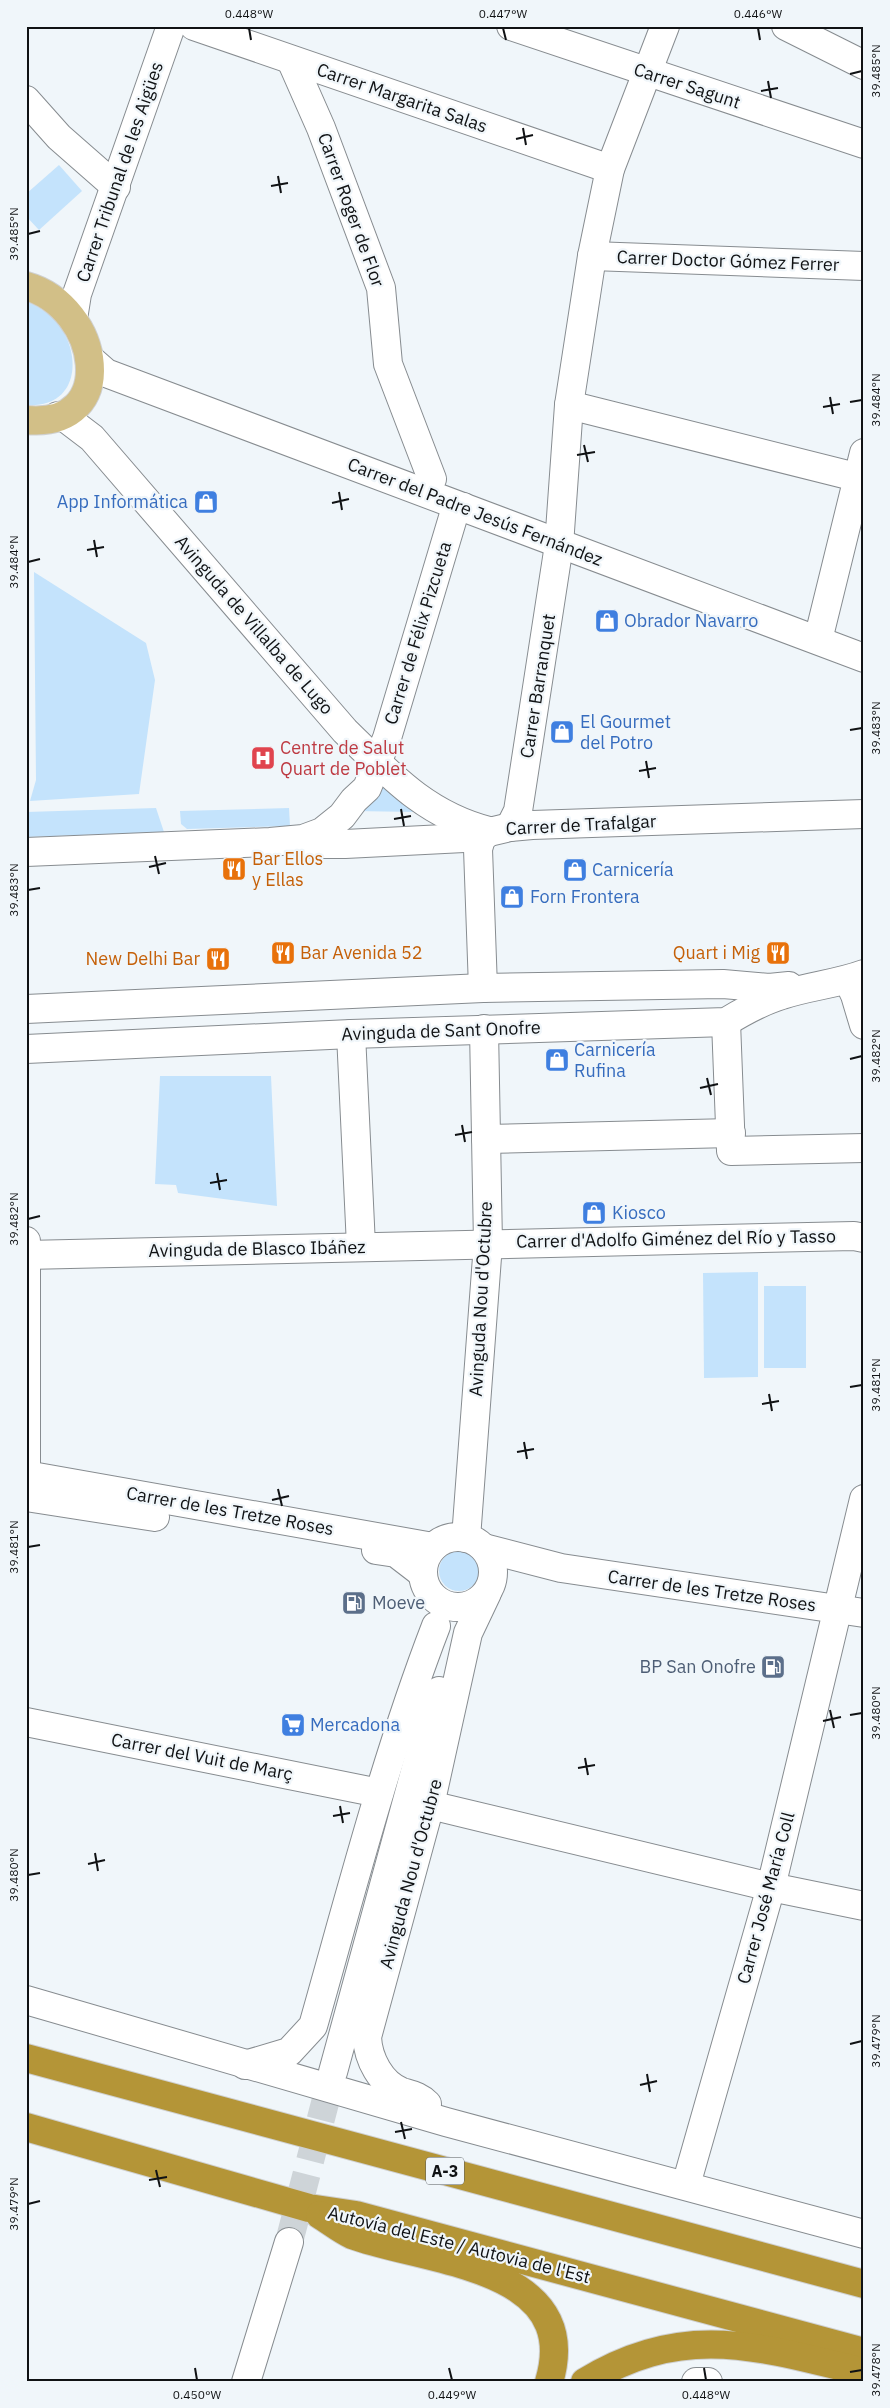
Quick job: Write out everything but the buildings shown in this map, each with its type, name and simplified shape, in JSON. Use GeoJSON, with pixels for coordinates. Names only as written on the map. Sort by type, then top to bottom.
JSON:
{"type":"FeatureCollection","features":[{"type":"Feature","properties":{"kind":"highway","name":"A-3"},"geometry":{"type":"LineString","coordinates":[[26,2058],[864,2284]]}},
{"type":"Feature","properties":{"kind":"highway","name":"Autovía del Este / Autovia de l'Est"},"geometry":{"type":"LineString","coordinates":[[26,2127],[309,2208],[356,2215],[864,2352]]}},
{"type":"Feature","properties":{"kind":"highway"},"geometry":{"type":"LineString","coordinates":[[309,2208],[351,2234],[489,2273],[513,2284],[538,2304],[549,2320],[556,2342],[554,2366],[549,2382]]}},
{"type":"Feature","properties":{"kind":"highway"},"geometry":{"type":"LineString","coordinates":[[585,2382],[612,2365],[647,2352],[685,2344],[721,2343],[765,2348],[864,2372]]}},
{"type":"Feature","properties":{"kind":"main road"},"geometry":{"type":"LineString","coordinates":[[26,286],[46,293],[73,319],[80,329],[90,359],[90,376],[86,392],[70,410],[58,416],[41,420],[26,420]]}},
{"type":"Feature","properties":{"kind":"street","name":"Carrer Tribunal de les Aigües"},"geometry":{"type":"LineString","coordinates":[[73,319],[77,294],[171,26]]}},
{"type":"Feature","properties":{"kind":"street","name":"Carrer Margarita Salas"},"geometry":{"type":"LineString","coordinates":[[194,26],[610,170]]}},
{"type":"Feature","properties":{"kind":"street","name":"Carrer Roger de Flor"},"geometry":{"type":"LineString","coordinates":[[266,26],[322,128],[381,288],[388,364],[432,479]]}},
{"type":"Feature","properties":{"kind":"street","name":"Carrer Sagunt"},"geometry":{"type":"LineString","coordinates":[[510,26],[864,144]]}},
{"type":"Feature","properties":{"kind":"street","name":"Carrer Barranquet"},"geometry":{"type":"LineString","coordinates":[[483,988],[478,849],[481,839],[500,829],[518,811],[560,544],[569,405],[592,256],[610,170],[665,26]]}},
{"type":"Feature","properties":{"kind":"street"},"geometry":{"type":"LineString","coordinates":[[786,26],[864,64]]}},
{"type":"Feature","properties":{"kind":"street"},"geometry":{"type":"LineString","coordinates":[[26,100],[59,137],[116,186]]}},
{"type":"Feature","properties":{"kind":"street"},"geometry":{"type":"LineString","coordinates":[[86,159],[112,150],[139,118]]}},
{"type":"Feature","properties":{"kind":"street","name":"Carrer Doctor Gómez Ferrer"},"geometry":{"type":"LineString","coordinates":[[592,256],[864,266]]}},
{"type":"Feature","properties":{"kind":"street","name":"Carrer del Padre Jesús Fernández"},"geometry":{"type":"LineString","coordinates":[[90,359],[106,373],[864,658]]}},
{"type":"Feature","properties":{"kind":"street"},"geometry":{"type":"LineString","coordinates":[[569,405],[862,470],[818,640]]}},
{"type":"Feature","properties":{"kind":"street","name":"Avinguda de Villalba de Lugo"},"geometry":{"type":"LineString","coordinates":[[58,416],[67,419],[92,438],[345,731],[378,763],[415,797],[431,808],[467,825],[500,829]]}},
{"type":"Feature","properties":{"kind":"street","name":"Carrer de Félix Pizcueta"},"geometry":{"type":"LineString","coordinates":[[378,763],[454,514],[463,507]]}},
{"type":"Feature","properties":{"kind":"street"},"geometry":{"type":"LineString","coordinates":[[345,731],[353,744],[358,766],[359,778],[354,800]]}},
{"type":"Feature","properties":{"kind":"street","name":"Carrer de Trafalgar"},"geometry":{"type":"LineString","coordinates":[[26,852],[303,839],[322,832],[342,816],[354,800],[367,788],[378,763]]}},
{"type":"Feature","properties":{"kind":"street","name":"Carrer de Trafalgar"},"geometry":{"type":"LineString","coordinates":[[270,842],[345,844],[464,838],[500,829],[864,814]]}},
{"type":"Feature","properties":{"kind":"street"},"geometry":{"type":"LineString","coordinates":[[26,1009],[483,988],[723,984],[769,988],[856,977],[855,995],[864,1025]]}},
{"type":"Feature","properties":{"kind":"street","name":"Avinguda de Sant Onofre"},"geometry":{"type":"LineString","coordinates":[[26,1049],[351,1034],[726,1022],[750,1008],[782,995],[856,977]]}},
{"type":"Feature","properties":{"kind":"street"},"geometry":{"type":"LineString","coordinates":[[726,1022],[731,1151],[864,1148]]}},
{"type":"Feature","properties":{"kind":"street","name":"Avinguda Nou d'Octubre"},"geometry":{"type":"LineString","coordinates":[[475,1543],[488,1244],[484,1029]]}},
{"type":"Feature","properties":{"kind":"street"},"geometry":{"type":"LineString","coordinates":[[351,1034],[361,1246]]}},
{"type":"Feature","properties":{"kind":"street"},"geometry":{"type":"LineString","coordinates":[[486,1139],[731,1134]]}},
{"type":"Feature","properties":{"kind":"street","name":"Carrer d'Adolfo Giménez del Río y Tasso"},"geometry":{"type":"LineString","coordinates":[[488,1244],[854,1236],[864,1238]]}},
{"type":"Feature","properties":{"kind":"street","name":"Avinguda de Blasco Ibáñez"},"geometry":{"type":"LineString","coordinates":[[26,1250],[488,1244]]}},
{"type":"Feature","properties":{"kind":"street"},"geometry":{"type":"LineString","coordinates":[[26,1250],[26,1475]]}},
{"type":"Feature","properties":{"kind":"street","name":"Carrer de les Tretze Roses"},"geometry":{"type":"LineString","coordinates":[[26,1475],[433,1547]]}},
{"type":"Feature","properties":{"kind":"street","name":"Carrer de les Tretze Roses"},"geometry":{"type":"LineString","coordinates":[[26,1497],[396,1553],[426,1583]]}},
{"type":"Feature","properties":{"kind":"street","name":"Carrer José María Coll"},"geometry":{"type":"LineString","coordinates":[[686,2185],[852,1611],[864,1499]]}},
{"type":"Feature","properties":{"kind":"street"},"geometry":{"type":"LineString","coordinates":[[426,1583],[437,1601],[458,1608],[479,1601],[489,1588],[494,1572],[492,1561],[475,1543],[453,1537],[433,1547],[424,1563],[426,1583],[436,1626],[436,1698]]}},
{"type":"Feature","properties":{"kind":"street","name":"Carrer de les Tretze Roses"},"geometry":{"type":"LineString","coordinates":[[475,1543],[560,1568],[852,1611]]}},
{"type":"Feature","properties":{"kind":"street","name":"Carrer de les Tretze Roses"},"geometry":{"type":"LineString","coordinates":[[489,1588],[506,1578],[560,1568]]}},
{"type":"Feature","properties":{"kind":"street","name":"Avinguda Nou d'Octubre"},"geometry":{"type":"LineString","coordinates":[[446,2122],[420,2097],[400,2091],[384,2079],[368,2051],[367,2037],[430,1805],[468,1633],[489,1588]]}},
{"type":"Feature","properties":{"kind":"street"},"geometry":{"type":"LineString","coordinates":[[245,2065],[289,2052],[313,2026],[378,1793],[415,1681],[436,1626]]}},
{"type":"Feature","properties":{"kind":"street"},"geometry":{"type":"LineString","coordinates":[[436,1698],[468,1633]]}},
{"type":"Feature","properties":{"kind":"street","name":"Avinguda Nou d'Octubre"},"geometry":{"type":"LineString","coordinates":[[333,2072],[436,1698]]}},
{"type":"Feature","properties":{"kind":"street","name":"Carrer del Vuit de Març"},"geometry":{"type":"LineString","coordinates":[[26,1722],[378,1793]]}},
{"type":"Feature","properties":{"kind":"street"},"geometry":{"type":"LineString","coordinates":[[430,1805],[771,1887],[864,1906]]}},
{"type":"Feature","properties":{"kind":"street"},"geometry":{"type":"LineString","coordinates":[[26,2000],[446,2122],[864,2234]]}},
{"type":"Feature","properties":{"kind":"street"},"geometry":{"type":"LineString","coordinates":[[246,2382],[289,2242]]}},
{"type":"Feature","properties":{"kind":"street"},"geometry":{"type":"LineString","coordinates":[[696,2382],[708,2382]]}},
{"type":"Feature","properties":{"kind":"shaded area"},"geometry":{"type":"Polygon","coordinates":[[[59,165],[82,191],[39,230],[26,216],[26,194],[59,165]]]}},
{"type":"Feature","properties":{"kind":"shaded area"},"geometry":{"type":"Polygon","coordinates":[[[26,301],[42,309],[55,320],[64,333],[73,362],[71,376],[66,389],[57,398],[44,404],[26,405],[26,301]]]}},
{"type":"Feature","properties":{"kind":"shaded area"},"geometry":{"type":"Polygon","coordinates":[[[34,572],[146,643],[155,680],[139,794],[30,801],[36,780],[34,572]]]}},
{"type":"Feature","properties":{"kind":"shaded area"},"geometry":{"type":"Polygon","coordinates":[[[380,780],[416,812],[353,811],[380,780]]]}},
{"type":"Feature","properties":{"kind":"shaded area"},"geometry":{"type":"Polygon","coordinates":[[[156,808],[164,832],[26,837],[26,812],[156,808]]]}},
{"type":"Feature","properties":{"kind":"shaded area"},"geometry":{"type":"Polygon","coordinates":[[[289,808],[290,826],[187,829],[181,824],[180,811],[289,808]]]}},
{"type":"Feature","properties":{"kind":"shaded area"},"geometry":{"type":"Polygon","coordinates":[[[160,1076],[271,1076],[277,1206],[178,1193],[176,1185],[155,1184],[160,1076]]]}},
{"type":"Feature","properties":{"kind":"shaded area"},"geometry":{"type":"Polygon","coordinates":[[[758,1272],[758,1377],[704,1378],[703,1273],[758,1272]]]}},
{"type":"Feature","properties":{"kind":"shaded area"},"geometry":{"type":"Polygon","coordinates":[[[764,1286],[806,1286],[806,1368],[764,1368],[764,1286]]]}},
{"type":"Feature","properties":{"kind":"shaded area"},"geometry":{"type":"Polygon","coordinates":[[[459,1551],[473,1557],[479,1571],[473,1585],[459,1591],[445,1585],[439,1571],[445,1557],[459,1551]]]}},
{"type":"Feature","properties":{"kind":"tunnel"},"geometry":{"type":"LineString","coordinates":[[289,2242],[333,2072]]}},
{"type":"Feature","properties":{"kind":"place","name":"App Informática"},"geometry":{"type":"Point","coordinates":[206,502]}},
{"type":"Feature","properties":{"kind":"place","name":"Obrador Navarro"},"geometry":{"type":"Point","coordinates":[607,621]}},
{"type":"Feature","properties":{"kind":"place","name":"El Gourmet del Potro"},"geometry":{"type":"Point","coordinates":[562,732]}},
{"type":"Feature","properties":{"kind":"place","name":"Centre de Salut Quart de Poblet"},"geometry":{"type":"Point","coordinates":[263,758]}},
{"type":"Feature","properties":{"kind":"place","name":"Bar Ellos y Ellas"},"geometry":{"type":"Point","coordinates":[234,869]}},
{"type":"Feature","properties":{"kind":"place","name":"Carnicería"},"geometry":{"type":"Point","coordinates":[575,870]}},
{"type":"Feature","properties":{"kind":"place","name":"Forn Frontera"},"geometry":{"type":"Point","coordinates":[512,897]}},
{"type":"Feature","properties":{"kind":"place","name":"Bar Avenida 52"},"geometry":{"type":"Point","coordinates":[283,953]}},
{"type":"Feature","properties":{"kind":"place","name":"Quart i Mig"},"geometry":{"type":"Point","coordinates":[778,953]}},
{"type":"Feature","properties":{"kind":"place","name":"New Delhi Bar"},"geometry":{"type":"Point","coordinates":[218,959]}},
{"type":"Feature","properties":{"kind":"place","name":"Carnicería Rufina"},"geometry":{"type":"Point","coordinates":[557,1060]}},
{"type":"Feature","properties":{"kind":"place","name":"Kiosco"},"geometry":{"type":"Point","coordinates":[594,1213]}},
{"type":"Feature","properties":{"kind":"place","name":"Moeve"},"geometry":{"type":"Point","coordinates":[354,1603]}},
{"type":"Feature","properties":{"kind":"place","name":"BP San Onofre"},"geometry":{"type":"Point","coordinates":[773,1667]}},
{"type":"Feature","properties":{"kind":"place","name":"Mercadona"},"geometry":{"type":"Point","coordinates":[293,1725]}}]}
